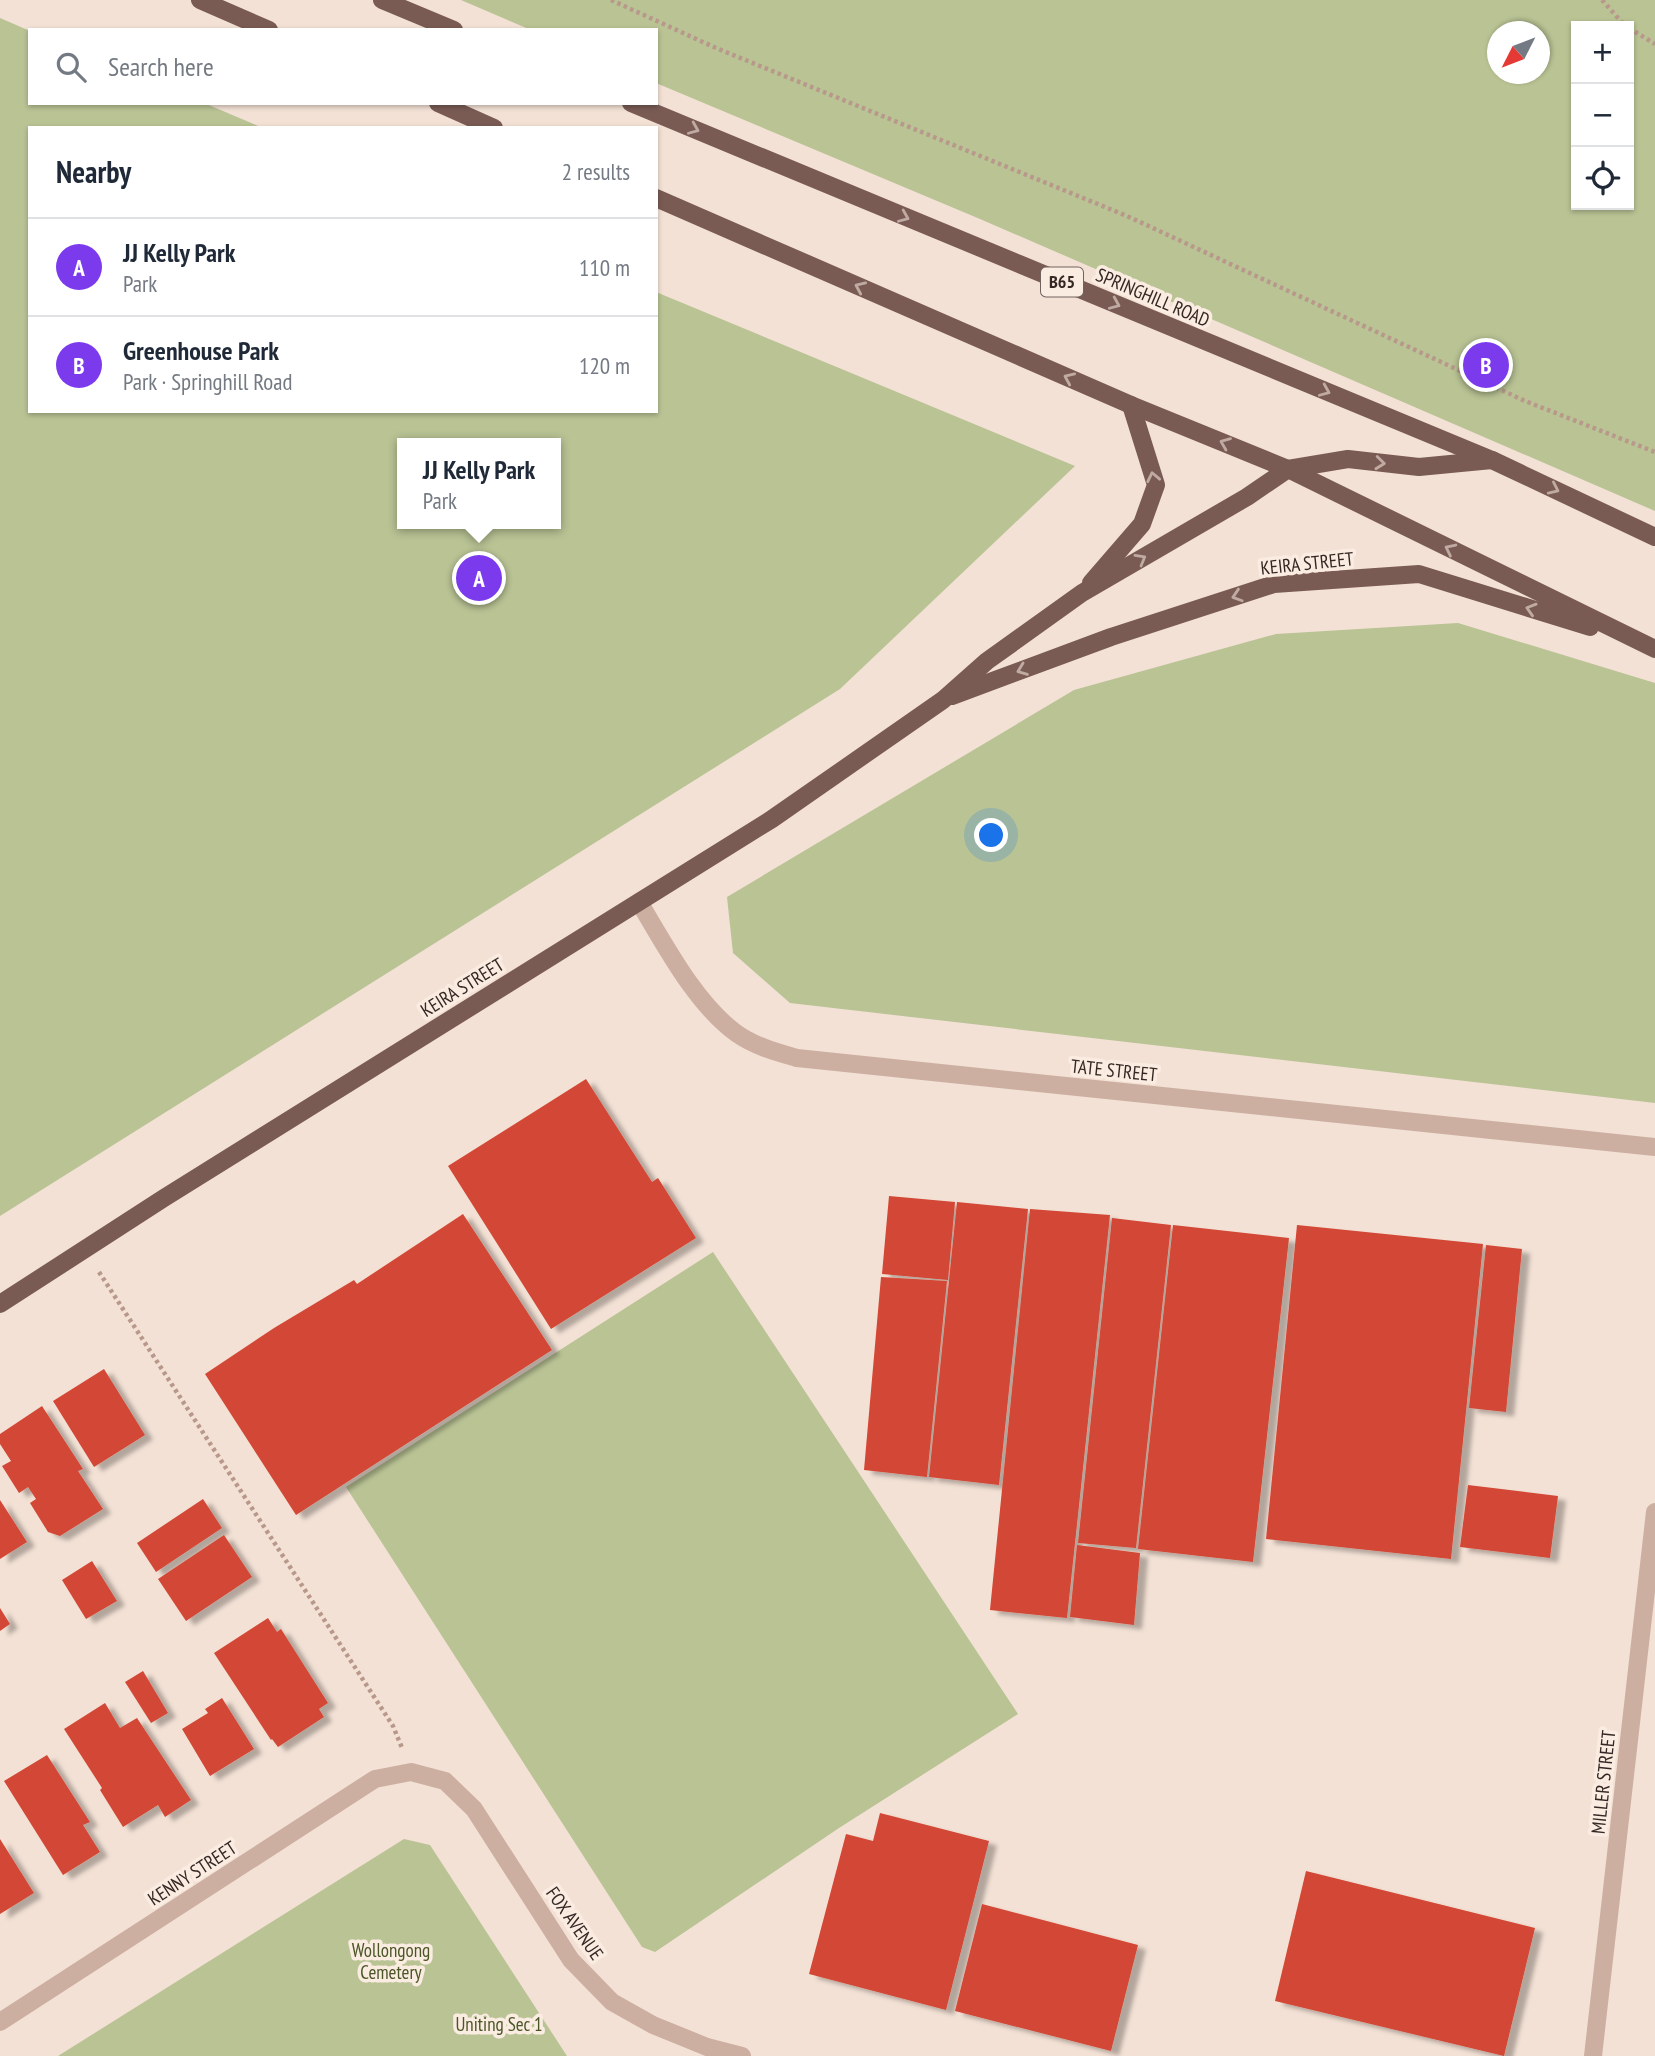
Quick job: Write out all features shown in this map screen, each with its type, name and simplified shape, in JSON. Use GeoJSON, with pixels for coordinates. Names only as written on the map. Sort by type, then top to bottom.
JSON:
{"type":"FeatureCollection","features":[{"type":"Feature","properties":{"kind":"main road"},"geometry":{"type":"LineString","coordinates":[[200,0],[264,28]]}},
{"type":"Feature","properties":{"kind":"main road"},"geometry":{"type":"LineString","coordinates":[[382,0],[449,28]]}},
{"type":"Feature","properties":{"kind":"main road"},"geometry":{"type":"LineString","coordinates":[[442,105],[490,126]]}},
{"type":"Feature","properties":{"kind":"main road","name":"SPRINGHILL ROAD"},"geometry":{"type":"LineString","coordinates":[[636,105],[1492,460],[1655,537]]}},
{"type":"Feature","properties":{"kind":"main road"},"geometry":{"type":"LineString","coordinates":[[658,199],[1131,405],[1288,469],[1649,646]]}},
{"type":"Feature","properties":{"kind":"main road","name":"KEIRA STREET"},"geometry":{"type":"LineString","coordinates":[[1082,593],[1142,524],[1156,485],[1131,405]]}},
{"type":"Feature","properties":{"kind":"main road"},"geometry":{"type":"LineString","coordinates":[[1288,469],[1348,460],[1419,467],[1492,460]]}},
{"type":"Feature","properties":{"kind":"main road","name":"KEIRA STREET"},"geometry":{"type":"LineString","coordinates":[[0,1304],[772,819],[943,700],[987,661],[1082,593],[1247,497],[1288,469]]}},
{"type":"Feature","properties":{"kind":"main road","name":"KEIRA STREET"},"geometry":{"type":"LineString","coordinates":[[943,700],[1111,636],[1274,584],[1419,574],[1649,646]]}},
{"type":"Feature","properties":{"kind":"street","name":"TATE STREET"},"geometry":{"type":"LineString","coordinates":[[639,902],[689,981],[710,1008],[736,1033],[766,1049],[797,1058],[1655,1147]]}},
{"type":"Feature","properties":{"kind":"street","name":"MILLER STREET"},"geometry":{"type":"LineString","coordinates":[[1593,2056],[1655,1512]]}},
{"type":"Feature","properties":{"kind":"street","name":"KENNY STREET"},"geometry":{"type":"LineString","coordinates":[[0,2022],[375,1779],[411,1772]]}},
{"type":"Feature","properties":{"kind":"street","name":"FOX AVENUE"},"geometry":{"type":"LineString","coordinates":[[411,1772],[445,1781],[474,1809],[571,1960],[612,2002],[706,2051],[742,2056]]}},
{"type":"Feature","properties":{"kind":"path"},"geometry":{"type":"LineString","coordinates":[[611,0],[716,48],[1127,216],[1525,401],[1655,452]]}},
{"type":"Feature","properties":{"kind":"path"},"geometry":{"type":"LineString","coordinates":[[1602,0],[1621,21]]}},
{"type":"Feature","properties":{"kind":"path"},"geometry":{"type":"LineString","coordinates":[[1634,31],[1655,44]]}},
{"type":"Feature","properties":{"kind":"path"},"geometry":{"type":"LineString","coordinates":[[85,1249],[393,1726],[411,1772]]}},
{"type":"Feature","properties":{"kind":"green space"},"geometry":{"type":"Polygon","coordinates":[[[461,0],[1655,0],[1655,511],[980,219],[658,84],[658,28],[526,28],[461,0]]]}},
{"type":"Feature","properties":{"kind":"green space"},"geometry":{"type":"Polygon","coordinates":[[[0,18],[28,30],[28,105],[209,105],[258,126],[28,126],[28,413],[658,413],[658,293],[1075,466],[840,689],[0,1216],[0,18]]]}},
{"type":"Feature","properties":{"kind":"green space"},"geometry":{"type":"Polygon","coordinates":[[[1458,623],[1655,683],[1655,1103],[790,1003],[733,953],[727,897],[1074,690],[1276,634],[1458,623]]]}},
{"type":"Feature","properties":{"kind":"green space"},"geometry":{"type":"Polygon","coordinates":[[[713,1252],[1018,1714],[839,1828],[655,1952],[642,1947],[346,1487],[713,1252]]]}},
{"type":"Feature","properties":{"kind":"green space","name":"Wollongong Cemetery"},"geometry":{"type":"Polygon","coordinates":[[[404,1839],[430,1845],[567,2056],[58,2056],[404,1839]]]}},
{"type":"Feature","properties":{"kind":"building"},"geometry":{"type":"Polygon","coordinates":[[[586,1079],[652,1182],[658,1178],[696,1238],[551,1329],[448,1166],[586,1079]]]}},
{"type":"Feature","properties":{"kind":"building"},"geometry":{"type":"Polygon","coordinates":[[[889,1196],[955,1202],[948,1280],[882,1274],[889,1196]]]}},
{"type":"Feature","properties":{"kind":"building"},"geometry":{"type":"Polygon","coordinates":[[[957,1202],[1028,1209],[999,1485],[929,1477],[957,1202]]]}},
{"type":"Feature","properties":{"kind":"building"},"geometry":{"type":"Polygon","coordinates":[[[1030,1209],[1110,1215],[1067,1618],[990,1610],[1030,1209]]]}},
{"type":"Feature","properties":{"kind":"building"},"geometry":{"type":"Polygon","coordinates":[[[463,1214],[552,1350],[296,1515],[205,1374],[354,1280],[357,1284],[463,1214]]]}},
{"type":"Feature","properties":{"kind":"building"},"geometry":{"type":"Polygon","coordinates":[[[1112,1218],[1171,1225],[1136,1548],[1078,1543],[1112,1218]]]}},
{"type":"Feature","properties":{"kind":"building"},"geometry":{"type":"Polygon","coordinates":[[[1173,1225],[1289,1238],[1253,1562],[1138,1549],[1173,1225]]]}},
{"type":"Feature","properties":{"kind":"building"},"geometry":{"type":"Polygon","coordinates":[[[1297,1225],[1483,1244],[1451,1559],[1266,1539],[1297,1225]]]}},
{"type":"Feature","properties":{"kind":"building"},"geometry":{"type":"Polygon","coordinates":[[[1486,1245],[1522,1249],[1506,1412],[1469,1408],[1486,1245]]]}},
{"type":"Feature","properties":{"kind":"building"},"geometry":{"type":"Polygon","coordinates":[[[881,1277],[947,1281],[927,1477],[864,1470],[881,1277]]]}},
{"type":"Feature","properties":{"kind":"building"},"geometry":{"type":"Polygon","coordinates":[[[104,1369],[145,1435],[94,1467],[53,1401],[104,1369]]]}},
{"type":"Feature","properties":{"kind":"building"},"geometry":{"type":"Polygon","coordinates":[[[42,1406],[83,1469],[78,1471],[103,1509],[60,1536],[48,1532],[30,1503],[36,1499],[28,1487],[19,1493],[2,1466],[11,1461],[0,1444],[0,1434],[42,1406]]]}},
{"type":"Feature","properties":{"kind":"building"},"geometry":{"type":"Polygon","coordinates":[[[1468,1485],[1558,1496],[1550,1558],[1460,1547],[1468,1485]]]}},
{"type":"Feature","properties":{"kind":"building"},"geometry":{"type":"Polygon","coordinates":[[[203,1499],[222,1528],[156,1572],[137,1543],[203,1499]]]}},
{"type":"Feature","properties":{"kind":"building"},"geometry":{"type":"Polygon","coordinates":[[[0,1500],[27,1542],[0,1559],[0,1500]]]}},
{"type":"Feature","properties":{"kind":"building"},"geometry":{"type":"Polygon","coordinates":[[[224,1535],[252,1577],[186,1621],[158,1579],[224,1535]]]}},
{"type":"Feature","properties":{"kind":"building"},"geometry":{"type":"Polygon","coordinates":[[[1077,1545],[1140,1553],[1134,1625],[1070,1617],[1077,1545]]]}},
{"type":"Feature","properties":{"kind":"building"},"geometry":{"type":"Polygon","coordinates":[[[92,1561],[117,1601],[86,1619],[62,1580],[92,1561]]]}},
{"type":"Feature","properties":{"kind":"building"},"geometry":{"type":"Polygon","coordinates":[[[0,1608],[10,1624],[0,1631],[0,1608]]]}},
{"type":"Feature","properties":{"kind":"building"},"geometry":{"type":"Polygon","coordinates":[[[268,1618],[277,1632],[281,1629],[328,1703],[319,1709],[324,1717],[278,1747],[214,1653],[268,1618]]]}},
{"type":"Feature","properties":{"kind":"building"},"geometry":{"type":"Polygon","coordinates":[[[143,1671],[168,1713],[151,1723],[125,1682],[143,1671]]]}},
{"type":"Feature","properties":{"kind":"building"},"geometry":{"type":"Polygon","coordinates":[[[222,1698],[254,1749],[210,1776],[182,1729],[208,1713],[205,1709],[222,1698]]]}},
{"type":"Feature","properties":{"kind":"building"},"geometry":{"type":"Polygon","coordinates":[[[105,1703],[120,1728],[137,1718],[191,1800],[165,1817],[158,1805],[123,1827],[100,1790],[102,1788],[64,1729],[105,1703]]]}},
{"type":"Feature","properties":{"kind":"building"},"geometry":{"type":"Polygon","coordinates":[[[47,1755],[90,1822],[83,1825],[100,1852],[63,1875],[4,1781],[47,1755]]]}},
{"type":"Feature","properties":{"kind":"building"},"geometry":{"type":"Polygon","coordinates":[[[880,1813],[989,1841],[946,2010],[809,1974],[846,1834],[873,1841],[880,1813]]]}},
{"type":"Feature","properties":{"kind":"building"},"geometry":{"type":"Polygon","coordinates":[[[0,1839],[34,1893],[0,1914],[0,1839]]]}},
{"type":"Feature","properties":{"kind":"building"},"geometry":{"type":"Polygon","coordinates":[[[1306,1871],[1535,1928],[1504,2056],[1275,2001],[1306,1871]]]}},
{"type":"Feature","properties":{"kind":"building"},"geometry":{"type":"Polygon","coordinates":[[[982,1904],[1138,1945],[1111,2051],[955,2011],[982,1904]]]}},
{"type":"Feature","properties":{"kind":"place","name":"Greenhouse Park"},"geometry":{"type":"Point","coordinates":[1486,365]}},
{"type":"Feature","properties":{"kind":"place","name":"JJ Kelly Park"},"geometry":{"type":"Point","coordinates":[479,578]}},
{"type":"Feature","properties":{"kind":"park label","name":"Uniting Sec 1"},"geometry":{"type":"Point","coordinates":[499,2024]}}]}
